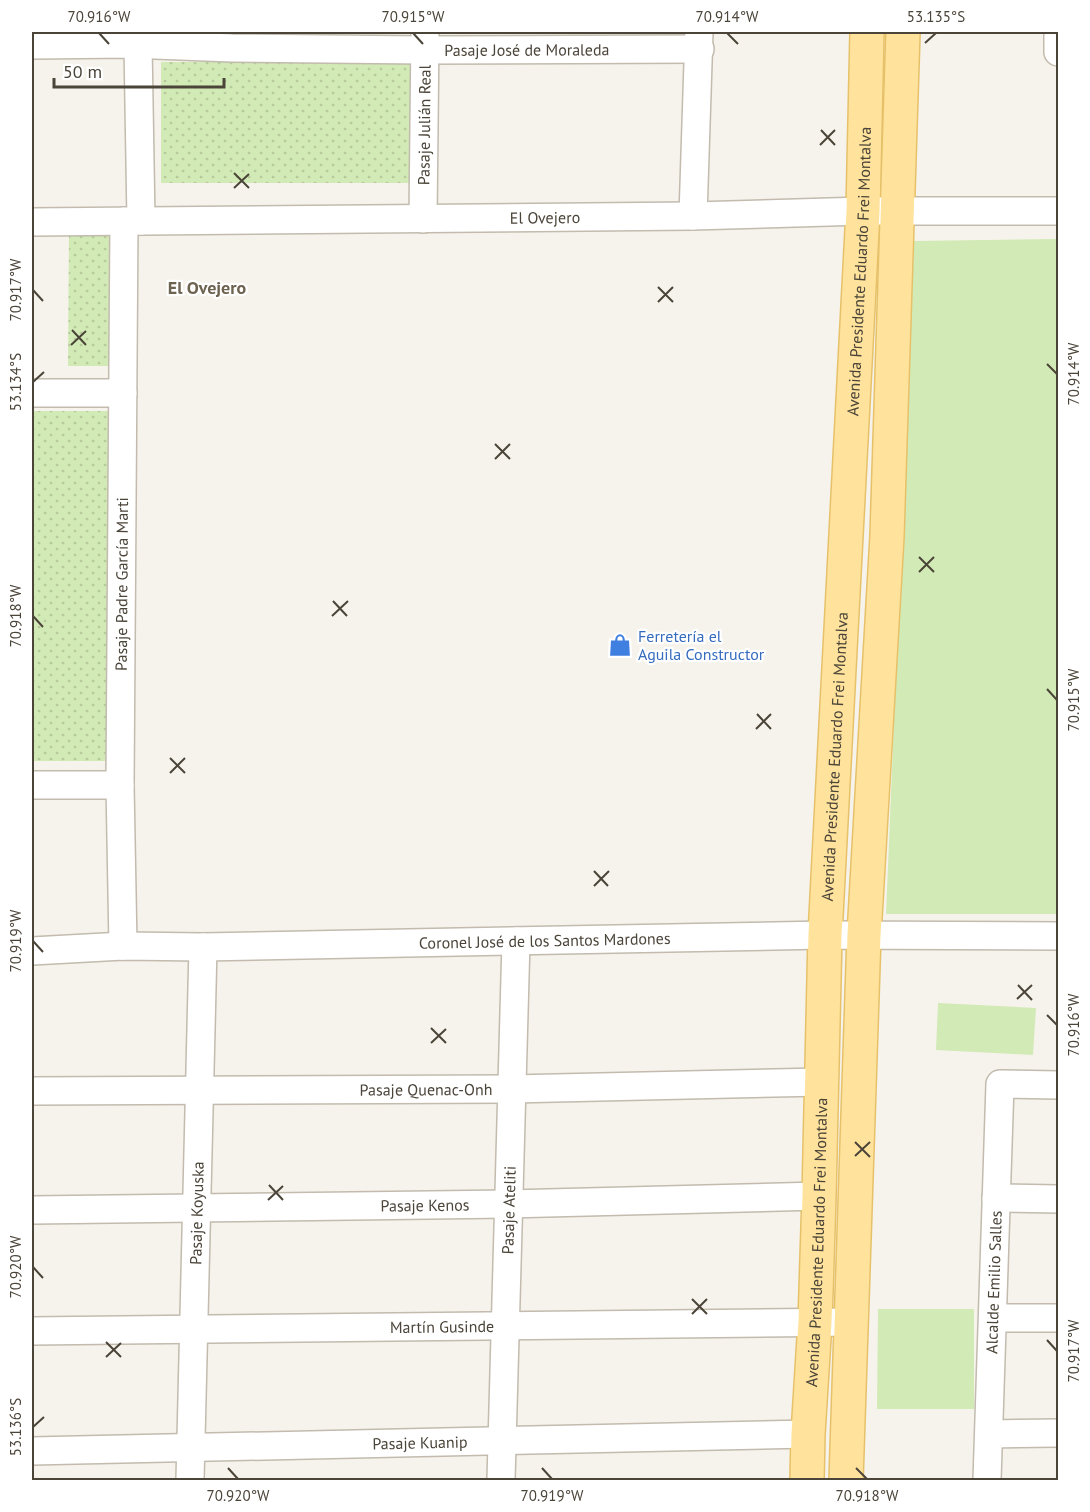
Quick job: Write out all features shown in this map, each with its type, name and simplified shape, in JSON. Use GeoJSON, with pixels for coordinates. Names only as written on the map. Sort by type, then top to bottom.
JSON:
{"type":"FeatureCollection","features":[{"type":"Feature","properties":{"kind":"main road","name":"Avenida Presidente Eduardo Frei Montalva"},"geometry":{"type":"LineString","coordinates":[[807,1480],[815,1322],[825,935],[862,212],[867,32]]}},
{"type":"Feature","properties":{"kind":"main road","name":"Avenida Presidente Eduardo Frei Montalva"},"geometry":{"type":"LineString","coordinates":[[846,1480],[864,935],[886,536],[903,32]]}},
{"type":"Feature","properties":{"kind":"street"},"geometry":{"type":"LineString","coordinates":[[1058,32],[1059,52]]}},
{"type":"Feature","properties":{"kind":"street","name":"Pasaje José de Moraleda"},"geometry":{"type":"LineString","coordinates":[[32,45],[138,45],[232,40],[699,40]]}},
{"type":"Feature","properties":{"kind":"street"},"geometry":{"type":"LineString","coordinates":[[693,216],[699,40]]}},
{"type":"Feature","properties":{"kind":"street","name":"Pasaje Julián Real"},"geometry":{"type":"LineString","coordinates":[[423,219],[425,41]]}},
{"type":"Feature","properties":{"kind":"street","name":"Pasaje Padre García Marti"},"geometry":{"type":"LineString","coordinates":[[123,946],[120,785],[123,393],[133,221],[138,45]]}},
{"type":"Feature","properties":{"kind":"street","name":"El Ovejero"},"geometry":{"type":"LineString","coordinates":[[32,222],[1059,211]]}},
{"type":"Feature","properties":{"kind":"street"},"geometry":{"type":"LineString","coordinates":[[32,393],[123,393]]}},
{"type":"Feature","properties":{"kind":"street"},"geometry":{"type":"LineString","coordinates":[[32,785],[120,785]]}},
{"type":"Feature","properties":{"kind":"street","name":"Coronel José de los Santos Mardones"},"geometry":{"type":"LineString","coordinates":[[32,951],[123,946],[203,947],[825,935],[1059,936]]}},
{"type":"Feature","properties":{"kind":"street","name":"Pasaje Ateliti"},"geometry":{"type":"LineString","coordinates":[[501,1480],[516,941]]}},
{"type":"Feature","properties":{"kind":"street","name":"Pasaje Koyuska"},"geometry":{"type":"LineString","coordinates":[[190,1480],[203,947]]}},
{"type":"Feature","properties":{"kind":"street"},"geometry":{"type":"LineString","coordinates":[[1058,1085],[1059,1075]]}},
{"type":"Feature","properties":{"kind":"street","name":"Pasaje Quenac-Onh"},"geometry":{"type":"LineString","coordinates":[[32,1091],[512,1089],[822,1082]]}},
{"type":"Feature","properties":{"kind":"street","name":"Alcalde Emilio Salles"},"geometry":{"type":"LineString","coordinates":[[987,1480],[1000,1084],[1058,1085]]}},
{"type":"Feature","properties":{"kind":"street","name":"Pasaje Kenos"},"geometry":{"type":"LineString","coordinates":[[32,1210],[508,1204],[819,1196]]}},
{"type":"Feature","properties":{"kind":"street"},"geometry":{"type":"LineString","coordinates":[[996,1198],[1059,1199]]}},
{"type":"Feature","properties":{"kind":"street"},"geometry":{"type":"LineString","coordinates":[[993,1318],[1059,1318]]}},
{"type":"Feature","properties":{"kind":"street","name":"Martín Gusinde"},"geometry":{"type":"LineString","coordinates":[[32,1331],[852,1322]]}},
{"type":"Feature","properties":{"kind":"street"},"geometry":{"type":"LineString","coordinates":[[989,1434],[1059,1433]]}},
{"type":"Feature","properties":{"kind":"street","name":"Pasaje Kuanip"},"geometry":{"type":"LineString","coordinates":[[32,1450],[808,1434]]}},
{"type":"Feature","properties":{"kind":"green space"},"geometry":{"type":"Polygon","coordinates":[[[161,62],[412,62],[412,183],[161,183],[161,62]]]}},
{"type":"Feature","properties":{"kind":"green space"},"geometry":{"type":"Polygon","coordinates":[[[69,231],[115,232],[114,366],[68,366],[69,231]]]}},
{"type":"Feature","properties":{"kind":"green space"},"geometry":{"type":"Polygon","coordinates":[[[1058,239],[1058,914],[886,914],[914,241],[1058,239]]]}},
{"type":"Feature","properties":{"kind":"green space"},"geometry":{"type":"Polygon","coordinates":[[[32,411],[114,411],[113,761],[32,761],[32,411]]]}},
{"type":"Feature","properties":{"kind":"green space"},"geometry":{"type":"Polygon","coordinates":[[[938,1003],[1036,1008],[1033,1055],[936,1050],[938,1003]]]}},
{"type":"Feature","properties":{"kind":"green space"},"geometry":{"type":"Polygon","coordinates":[[[878,1309],[974,1309],[974,1409],[877,1409],[878,1309]]]}},
{"type":"Feature","properties":{"kind":"place","name":"Ferretería el Aguila Constructor"},"geometry":{"type":"Point","coordinates":[620,645]}},
{"type":"Feature","properties":{"kind":"district","name":"El Ovejero"},"geometry":{"type":"Point","coordinates":[207,288]}}]}
